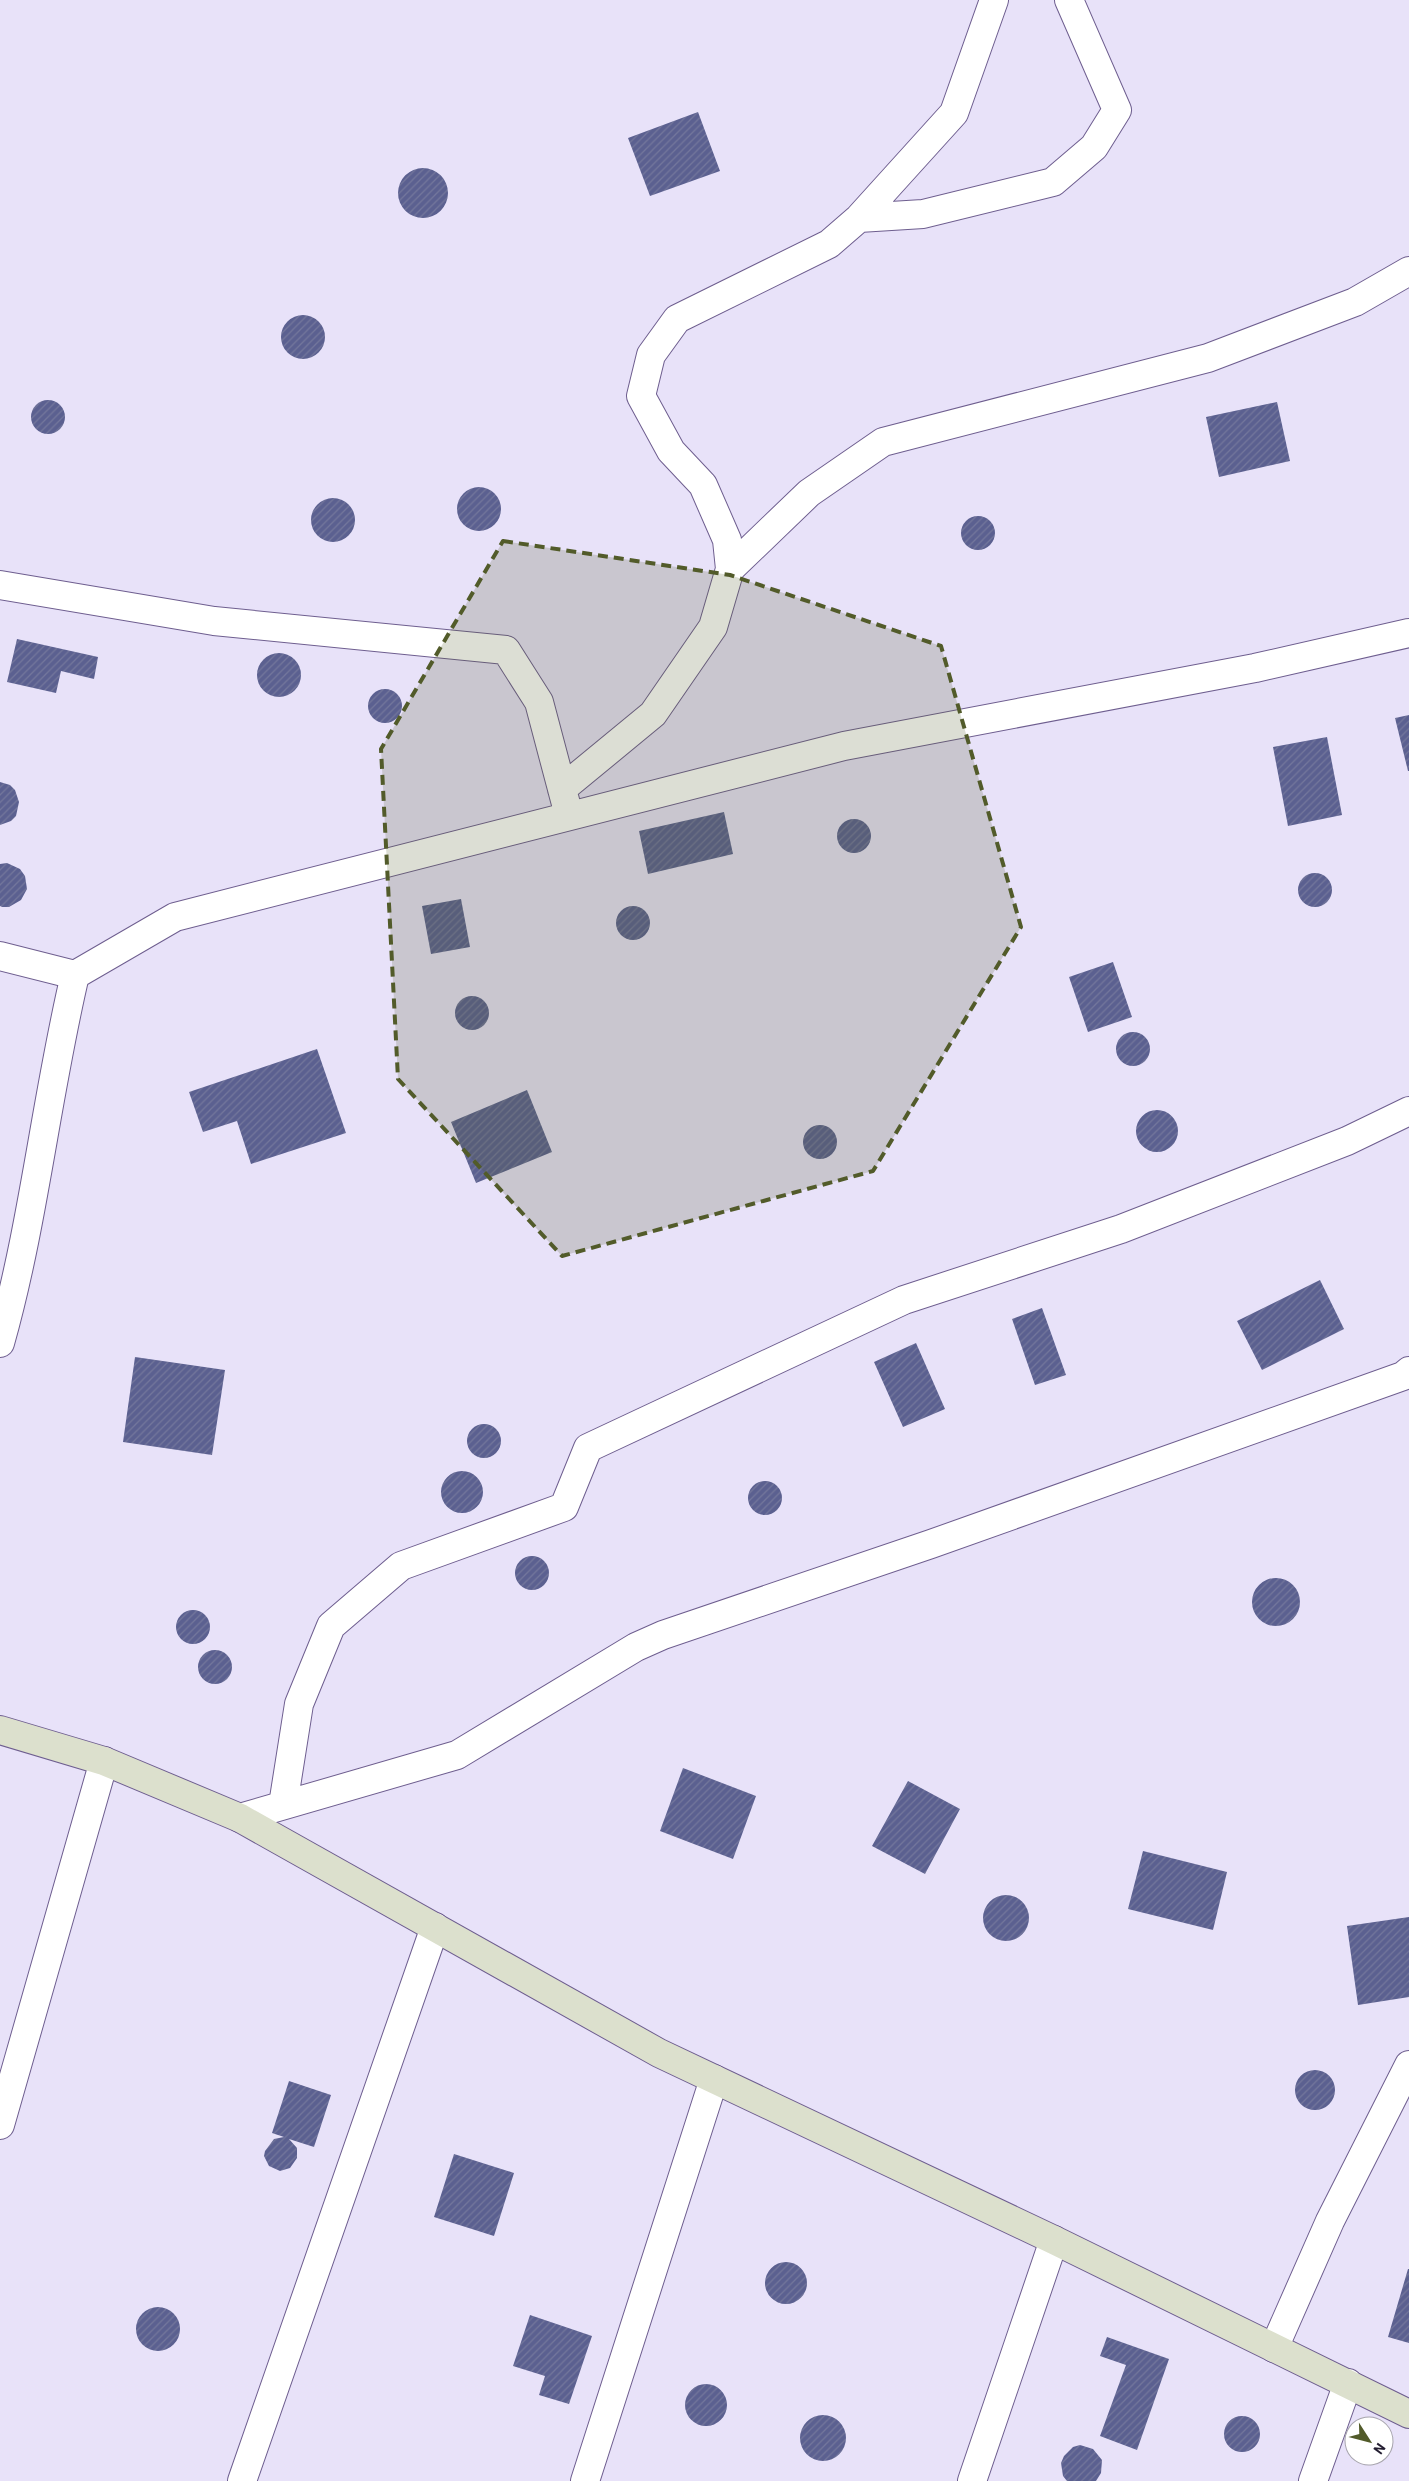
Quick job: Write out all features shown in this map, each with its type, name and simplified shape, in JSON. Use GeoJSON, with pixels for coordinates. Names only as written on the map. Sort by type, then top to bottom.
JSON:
{"type":"FeatureCollection","features":[{"type":"Feature","properties":{"kind":"main road"},"geometry":{"type":"LineString","coordinates":[[0,1730],[104,1761],[240,1818],[659,2053],[1054,2240],[1409,2414]]}},
{"type":"Feature","properties":{"kind":"street"},"geometry":{"type":"LineString","coordinates":[[562,789],[653,714],[713,627],[730,569],[727,540],[703,484],[671,451],[641,396],[652,355],[677,319],[829,244],[859,218],[954,113],[994,0]]}},
{"type":"Feature","properties":{"kind":"street"},"geometry":{"type":"LineString","coordinates":[[859,218],[923,214],[1052,182],[1094,147],[1117,110],[1069,0]]}},
{"type":"Feature","properties":{"kind":"street"},"geometry":{"type":"LineString","coordinates":[[730,569],[809,493],[883,442],[1208,358],[1354,302],[1409,271]]}},
{"type":"Feature","properties":{"kind":"street"},"geometry":{"type":"LineString","coordinates":[[0,585],[214,621],[506,650],[539,702],[569,817]]}},
{"type":"Feature","properties":{"kind":"street"},"geometry":{"type":"LineString","coordinates":[[0,956],[75,975],[175,917],[844,746],[1255,668],[1409,632]]}},
{"type":"Feature","properties":{"kind":"street"},"geometry":{"type":"LineString","coordinates":[[0,1343],[8,1287],[61,1032],[75,975]]}},
{"type":"Feature","properties":{"kind":"street"},"geometry":{"type":"LineString","coordinates":[[283,1805],[299,1704],[331,1626],[401,1566],[564,1507],[588,1448],[904,1300],[1121,1229],[1347,1141],[1409,1111]]}},
{"type":"Feature","properties":{"kind":"street"},"geometry":{"type":"LineString","coordinates":[[240,1818],[457,1755],[636,1647],[663,1635],[931,1544],[1407,1374]]}},
{"type":"Feature","properties":{"kind":"street"},"geometry":{"type":"LineString","coordinates":[[0,2125],[104,1761]]}},
{"type":"Feature","properties":{"kind":"street"},"geometry":{"type":"LineString","coordinates":[[242,2481],[435,1927]]}},
{"type":"Feature","properties":{"kind":"street"},"geometry":{"type":"LineString","coordinates":[[1274,2348],[1330,2221],[1409,2065]]}},
{"type":"Feature","properties":{"kind":"street"},"geometry":{"type":"LineString","coordinates":[[585,2481],[714,2079]]}},
{"type":"Feature","properties":{"kind":"street"},"geometry":{"type":"LineString","coordinates":[[972,2481],[1054,2240]]}},
{"type":"Feature","properties":{"kind":"street"},"geometry":{"type":"LineString","coordinates":[[1313,2481],[1348,2383]]}},
{"type":"Feature","properties":{"kind":"highlighted area"},"geometry":{"type":"Polygon","coordinates":[[[503,541],[730,575],[941,646],[1021,927],[873,1171],[562,1256],[398,1079],[381,749],[503,541]]]}},
{"type":"Feature","properties":{"kind":"building"},"geometry":{"type":"Polygon","coordinates":[[[698,112],[720,171],[650,196],[628,138],[698,112]]]}},
{"type":"Feature","properties":{"kind":"building"},"geometry":{"type":"Polygon","coordinates":[[[418,168],[428,168],[441,175],[448,188],[448,198],[441,211],[428,218],[418,218],[409,214],[402,207],[398,198],[398,188],[402,179],[409,172],[418,168]]]}},
{"type":"Feature","properties":{"kind":"building"},"geometry":{"type":"Polygon","coordinates":[[[303,315],[315,319],[321,325],[325,337],[321,349],[315,355],[303,359],[291,355],[285,349],[281,337],[285,325],[291,319],[303,315]]]}},
{"type":"Feature","properties":{"kind":"building"},"geometry":{"type":"Polygon","coordinates":[[[48,400],[55,401],[60,405],[64,410],[64,424],[60,429],[55,433],[48,434],[41,433],[36,429],[32,424],[31,417],[32,410],[36,405],[41,401],[48,400]]]}},
{"type":"Feature","properties":{"kind":"building"},"geometry":{"type":"Polygon","coordinates":[[[1277,402],[1290,461],[1219,477],[1206,417],[1277,402]]]}},
{"type":"Feature","properties":{"kind":"building"},"geometry":{"type":"Polygon","coordinates":[[[475,487],[483,487],[495,493],[501,509],[495,525],[483,531],[475,531],[463,525],[457,513],[457,505],[463,493],[475,487]]]}},
{"type":"Feature","properties":{"kind":"building"},"geometry":{"type":"Polygon","coordinates":[[[329,498],[337,498],[349,504],[355,520],[349,536],[337,542],[329,542],[317,536],[311,524],[311,516],[317,504],[329,498]]]}},
{"type":"Feature","properties":{"kind":"building"},"geometry":{"type":"Polygon","coordinates":[[[978,516],[985,517],[990,521],[994,526],[994,540],[990,545],[985,549],[978,550],[971,549],[966,545],[962,540],[961,533],[962,526],[966,521],[971,517],[978,516]]]}},
{"type":"Feature","properties":{"kind":"building"},"geometry":{"type":"Polygon","coordinates":[[[17,639],[98,657],[94,679],[61,671],[56,693],[7,682],[17,639]]]}},
{"type":"Feature","properties":{"kind":"building"},"geometry":{"type":"Polygon","coordinates":[[[275,653],[283,653],[295,659],[301,675],[295,691],[283,697],[275,697],[263,691],[257,679],[257,671],[263,659],[275,653]]]}},
{"type":"Feature","properties":{"kind":"building"},"geometry":{"type":"Polygon","coordinates":[[[385,689],[397,694],[402,706],[397,718],[385,723],[373,718],[368,706],[373,694],[385,689]]]}},
{"type":"Feature","properties":{"kind":"building"},"geometry":{"type":"Polygon","coordinates":[[[1409,715],[1409,771],[1408,771],[1395,718],[1409,715]]]}},
{"type":"Feature","properties":{"kind":"building"},"geometry":{"type":"Polygon","coordinates":[[[1327,737],[1342,815],[1288,826],[1273,747],[1327,737]]]}},
{"type":"Feature","properties":{"kind":"building"},"geometry":{"type":"Polygon","coordinates":[[[0,782],[10,785],[15,790],[19,802],[16,816],[11,821],[0,825],[0,782]]]}},
{"type":"Feature","properties":{"kind":"building"},"geometry":{"type":"Polygon","coordinates":[[[724,812],[733,854],[648,874],[639,831],[724,812]]]}},
{"type":"Feature","properties":{"kind":"building"},"geometry":{"type":"Polygon","coordinates":[[[854,819],[861,820],[866,824],[870,829],[870,843],[866,848],[861,852],[854,853],[847,852],[842,848],[838,843],[837,836],[838,829],[842,824],[847,820],[854,819]]]}},
{"type":"Feature","properties":{"kind":"building"},"geometry":{"type":"Polygon","coordinates":[[[7,863],[20,869],[25,876],[27,889],[21,900],[9,907],[2,907],[0,906],[0,864],[7,863]]]}},
{"type":"Feature","properties":{"kind":"building"},"geometry":{"type":"Polygon","coordinates":[[[1315,873],[1327,878],[1332,890],[1327,902],[1315,907],[1303,902],[1298,890],[1303,878],[1315,873]]]}},
{"type":"Feature","properties":{"kind":"building"},"geometry":{"type":"Polygon","coordinates":[[[461,899],[470,947],[431,954],[422,906],[461,899]]]}},
{"type":"Feature","properties":{"kind":"building"},"geometry":{"type":"Polygon","coordinates":[[[633,906],[640,907],[645,911],[649,916],[649,930],[645,935],[640,939],[633,940],[626,939],[621,935],[617,930],[616,923],[617,916],[621,911],[626,907],[633,906]]]}},
{"type":"Feature","properties":{"kind":"building"},"geometry":{"type":"Polygon","coordinates":[[[1113,962],[1132,1017],[1088,1032],[1069,977],[1113,962]]]}},
{"type":"Feature","properties":{"kind":"building"},"geometry":{"type":"Polygon","coordinates":[[[472,996],[479,997],[484,1001],[488,1006],[488,1020],[484,1025],[479,1029],[472,1030],[465,1029],[460,1025],[456,1020],[455,1013],[456,1006],[460,1001],[465,997],[472,996]]]}},
{"type":"Feature","properties":{"kind":"building"},"geometry":{"type":"Polygon","coordinates":[[[1133,1032],[1140,1033],[1145,1037],[1149,1042],[1149,1056],[1145,1061],[1140,1065],[1133,1066],[1126,1065],[1121,1061],[1117,1056],[1116,1049],[1117,1042],[1121,1037],[1126,1033],[1133,1032]]]}},
{"type":"Feature","properties":{"kind":"building"},"geometry":{"type":"Polygon","coordinates":[[[317,1049],[346,1133],[251,1164],[237,1121],[203,1132],[189,1092],[317,1049]]]}},
{"type":"Feature","properties":{"kind":"building"},"geometry":{"type":"Polygon","coordinates":[[[527,1090],[552,1152],[476,1183],[451,1122],[527,1090]]]}},
{"type":"Feature","properties":{"kind":"building"},"geometry":{"type":"Polygon","coordinates":[[[1161,1110],[1169,1113],[1175,1119],[1178,1131],[1175,1143],[1169,1149],[1153,1152],[1145,1149],[1139,1143],[1136,1127],[1139,1119],[1145,1113],[1161,1110]]]}},
{"type":"Feature","properties":{"kind":"building"},"geometry":{"type":"Polygon","coordinates":[[[820,1125],[832,1130],[837,1142],[832,1154],[820,1159],[808,1154],[803,1142],[808,1130],[820,1125]]]}},
{"type":"Feature","properties":{"kind":"building"},"geometry":{"type":"Polygon","coordinates":[[[1320,1280],[1344,1329],[1262,1370],[1237,1321],[1320,1280]]]}},
{"type":"Feature","properties":{"kind":"building"},"geometry":{"type":"Polygon","coordinates":[[[1042,1308],[1066,1375],[1035,1385],[1012,1319],[1042,1308]]]}},
{"type":"Feature","properties":{"kind":"building"},"geometry":{"type":"Polygon","coordinates":[[[916,1343],[945,1409],[903,1427],[874,1362],[916,1343]]]}},
{"type":"Feature","properties":{"kind":"building"},"geometry":{"type":"Polygon","coordinates":[[[135,1357],[225,1370],[212,1455],[123,1442],[135,1357]]]}},
{"type":"Feature","properties":{"kind":"building"},"geometry":{"type":"Polygon","coordinates":[[[484,1424],[491,1425],[496,1429],[500,1434],[500,1448],[496,1453],[491,1457],[484,1458],[477,1457],[472,1453],[468,1448],[467,1441],[468,1434],[472,1429],[477,1425],[484,1424]]]}},
{"type":"Feature","properties":{"kind":"building"},"geometry":{"type":"Polygon","coordinates":[[[462,1471],[477,1477],[483,1492],[477,1507],[462,1513],[447,1507],[441,1492],[447,1477],[462,1471]]]}},
{"type":"Feature","properties":{"kind":"building"},"geometry":{"type":"Polygon","coordinates":[[[765,1481],[772,1482],[777,1486],[781,1491],[781,1505],[777,1510],[772,1514],[765,1515],[758,1514],[753,1510],[749,1505],[748,1498],[749,1491],[753,1486],[758,1482],[765,1481]]]}},
{"type":"Feature","properties":{"kind":"building"},"geometry":{"type":"Polygon","coordinates":[[[532,1556],[539,1557],[544,1561],[548,1566],[548,1580],[544,1585],[539,1589],[532,1590],[525,1589],[520,1585],[516,1580],[515,1573],[516,1566],[520,1561],[525,1557],[532,1556]]]}},
{"type":"Feature","properties":{"kind":"building"},"geometry":{"type":"Polygon","coordinates":[[[1276,1578],[1285,1580],[1293,1585],[1298,1593],[1300,1602],[1298,1611],[1293,1619],[1285,1624],[1276,1626],[1267,1624],[1259,1619],[1254,1611],[1252,1602],[1254,1593],[1259,1585],[1267,1580],[1276,1578]]]}},
{"type":"Feature","properties":{"kind":"building"},"geometry":{"type":"Polygon","coordinates":[[[193,1610],[200,1611],[205,1615],[209,1620],[209,1634],[205,1639],[200,1643],[193,1644],[186,1643],[181,1639],[177,1634],[176,1627],[177,1620],[181,1615],[186,1611],[193,1610]]]}},
{"type":"Feature","properties":{"kind":"building"},"geometry":{"type":"Polygon","coordinates":[[[215,1650],[227,1655],[232,1667],[227,1679],[215,1684],[203,1679],[198,1667],[203,1655],[215,1650]]]}},
{"type":"Feature","properties":{"kind":"building"},"geometry":{"type":"Polygon","coordinates":[[[683,1768],[756,1796],[733,1859],[660,1831],[683,1768]]]}},
{"type":"Feature","properties":{"kind":"building"},"geometry":{"type":"Polygon","coordinates":[[[908,1781],[960,1809],[925,1874],[872,1846],[908,1781]]]}},
{"type":"Feature","properties":{"kind":"building"},"geometry":{"type":"Polygon","coordinates":[[[1143,1851],[1227,1872],[1213,1930],[1128,1909],[1143,1851]]]}},
{"type":"Feature","properties":{"kind":"building"},"geometry":{"type":"Polygon","coordinates":[[[1001,1895],[1011,1895],[1023,1901],[1028,1909],[1028,1927],[1023,1935],[1015,1940],[1001,1941],[993,1938],[986,1931],[983,1923],[983,1913],[986,1905],[993,1898],[1001,1895]]]}},
{"type":"Feature","properties":{"kind":"building"},"geometry":{"type":"Polygon","coordinates":[[[1409,1917],[1409,1997],[1358,2005],[1347,1926],[1409,1917]]]}},
{"type":"Feature","properties":{"kind":"building"},"geometry":{"type":"Polygon","coordinates":[[[1315,2070],[1329,2076],[1335,2090],[1329,2104],[1315,2110],[1301,2104],[1295,2090],[1301,2076],[1315,2070]]]}},
{"type":"Feature","properties":{"kind":"building"},"geometry":{"type":"Polygon","coordinates":[[[289,2081],[331,2095],[314,2147],[289,2139],[297,2148],[297,2158],[290,2168],[280,2171],[269,2166],[264,2156],[265,2151],[274,2139],[284,2137],[272,2133],[289,2081]]]}},
{"type":"Feature","properties":{"kind":"building"},"geometry":{"type":"Polygon","coordinates":[[[454,2154],[514,2173],[494,2236],[434,2217],[454,2154]]]}},
{"type":"Feature","properties":{"kind":"building"},"geometry":{"type":"Polygon","coordinates":[[[786,2262],[801,2268],[807,2283],[801,2298],[786,2304],[771,2298],[765,2283],[771,2268],[786,2262]]]}},
{"type":"Feature","properties":{"kind":"building"},"geometry":{"type":"Polygon","coordinates":[[[1409,2269],[1409,2343],[1388,2337],[1409,2269]]]}},
{"type":"Feature","properties":{"kind":"building"},"geometry":{"type":"Polygon","coordinates":[[[154,2307],[162,2307],[174,2313],[180,2329],[174,2345],[162,2351],[154,2351],[142,2345],[136,2333],[136,2325],[142,2313],[154,2307]]]}},
{"type":"Feature","properties":{"kind":"building"},"geometry":{"type":"Polygon","coordinates":[[[530,2315],[592,2336],[569,2404],[539,2395],[545,2376],[513,2366],[530,2315]]]}},
{"type":"Feature","properties":{"kind":"building"},"geometry":{"type":"Polygon","coordinates":[[[1107,2337],[1169,2359],[1137,2450],[1100,2436],[1126,2365],[1100,2356],[1107,2337]]]}},
{"type":"Feature","properties":{"kind":"building"},"geometry":{"type":"Polygon","coordinates":[[[706,2384],[721,2390],[727,2405],[721,2420],[706,2426],[691,2420],[685,2405],[691,2390],[706,2384]]]}},
{"type":"Feature","properties":{"kind":"building"},"geometry":{"type":"Polygon","coordinates":[[[823,2415],[836,2419],[842,2425],[846,2438],[842,2451],[836,2457],[823,2461],[810,2457],[804,2451],[800,2438],[804,2425],[810,2419],[823,2415]]]}},
{"type":"Feature","properties":{"kind":"building"},"geometry":{"type":"Polygon","coordinates":[[[1242,2416],[1249,2417],[1255,2421],[1259,2427],[1259,2441],[1255,2447],[1249,2451],[1242,2452],[1235,2451],[1229,2447],[1225,2441],[1224,2434],[1225,2427],[1229,2421],[1235,2417],[1242,2416]]]}},
{"type":"Feature","properties":{"kind":"building"},"geometry":{"type":"Polygon","coordinates":[[[1080,2445],[1093,2449],[1102,2460],[1101,2473],[1096,2481],[1067,2481],[1063,2476],[1061,2463],[1064,2456],[1073,2447],[1080,2445]]]}}]}
